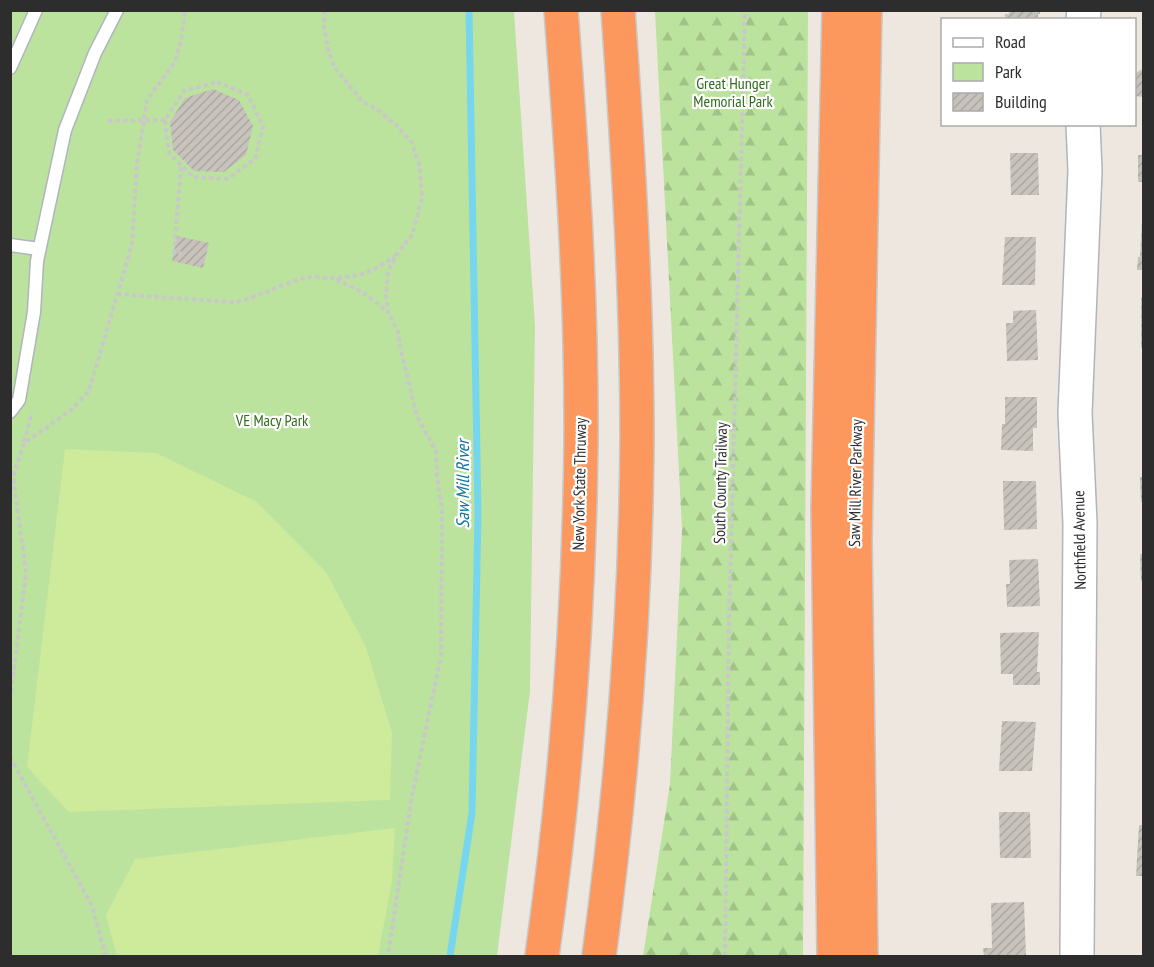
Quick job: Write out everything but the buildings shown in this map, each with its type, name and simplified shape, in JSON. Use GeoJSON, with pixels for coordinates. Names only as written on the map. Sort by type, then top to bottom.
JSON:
{"type":"FeatureCollection","features":[{"type":"Feature","properties":{"kind":"highway","name":"New York State Thruway"},"geometry":{"type":"LineString","coordinates":[[542,957],[558,836],[565,755],[573,643],[581,442],[575,203],[561,10]]}},
{"type":"Feature","properties":{"kind":"highway"},"geometry":{"type":"LineString","coordinates":[[599,957],[622,756],[636,518],[634,281],[618,10]]}},
{"type":"Feature","properties":{"kind":"highway","name":"Saw Mill River Parkway"},"geometry":{"type":"LineString","coordinates":[[834,957],[828,509],[839,10]]}},
{"type":"Feature","properties":{"kind":"highway","name":"Saw Mill River Parkway"},"geometry":{"type":"LineString","coordinates":[[861,957],[855,529],[865,10]]}},
{"type":"Feature","properties":{"kind":"street","name":"Northfield Avenue"},"geometry":{"type":"LineString","coordinates":[[1077,957],[1080,523],[1075,413],[1085,171],[1083,126]]}},
{"type":"Feature","properties":{"kind":"lane"},"geometry":{"type":"LineString","coordinates":[[10,68],[36,10]]}},
{"type":"Feature","properties":{"kind":"lane"},"geometry":{"type":"LineString","coordinates":[[10,412],[19,400],[34,312],[39,249],[64,130],[95,53],[117,10]]}},
{"type":"Feature","properties":{"kind":"lane"},"geometry":{"type":"LineString","coordinates":[[10,245],[39,249]]}},
{"type":"Feature","properties":{"kind":"path"},"geometry":{"type":"LineString","coordinates":[[24,443],[70,411],[89,391],[132,244],[137,163],[147,100],[175,62],[181,40],[184,10]]}},
{"type":"Feature","properties":{"kind":"path"},"geometry":{"type":"LineString","coordinates":[[325,10],[324,26],[334,67],[362,101],[387,118],[412,143],[420,167],[422,198],[412,235],[396,255],[388,270],[386,295],[388,312],[398,332],[400,351],[417,416],[436,451],[442,510],[441,656],[412,796],[388,957]]}},
{"type":"Feature","properties":{"kind":"path","name":"South County Trailway"},"geometry":{"type":"LineString","coordinates":[[725,957],[729,623],[745,10]]}},
{"type":"Feature","properties":{"kind":"path"},"geometry":{"type":"LineString","coordinates":[[217,82],[248,96],[263,126],[255,159],[227,179],[193,177],[182,166],[169,153],[165,120],[184,91],[217,82]]}},
{"type":"Feature","properties":{"kind":"path"},"geometry":{"type":"LineString","coordinates":[[108,121],[165,120]]}},
{"type":"Feature","properties":{"kind":"path"},"geometry":{"type":"LineString","coordinates":[[182,166],[174,252],[182,255]]}},
{"type":"Feature","properties":{"kind":"path"},"geometry":{"type":"LineString","coordinates":[[332,279],[356,276],[376,270],[396,255]]}},
{"type":"Feature","properties":{"kind":"path"},"geometry":{"type":"LineString","coordinates":[[117,294],[238,302],[312,277],[332,279],[352,285],[371,297],[388,312]]}},
{"type":"Feature","properties":{"kind":"path"},"geometry":{"type":"LineString","coordinates":[[10,699],[26,573],[13,477],[33,410]]}},
{"type":"Feature","properties":{"kind":"path"},"geometry":{"type":"LineString","coordinates":[[10,756],[91,904],[106,957]]}},
{"type":"Feature","properties":{"kind":"green space","name":"VE Macy Park"},"geometry":{"type":"Polygon","coordinates":[[[10,11],[514,11],[535,326],[530,691],[497,956],[11,956],[10,11]]]}},
{"type":"Feature","properties":{"kind":"green space","name":"Great Hunger Memorial Park"},"geometry":{"type":"Polygon","coordinates":[[[655,11],[808,11],[803,956],[643,956],[670,784],[682,530],[655,11]]]}},
{"type":"Feature","properties":{"kind":"green space"},"geometry":{"type":"Polygon","coordinates":[[[65,449],[156,453],[257,502],[326,572],[366,647],[392,733],[390,800],[69,812],[27,767],[65,449]]]}},
{"type":"Feature","properties":{"kind":"green space"},"geometry":{"type":"Polygon","coordinates":[[[395,828],[392,881],[378,956],[117,956],[106,915],[135,859],[395,828]]]}},
{"type":"Feature","properties":{"kind":"waterway","name":"Saw Mill River"},"geometry":{"type":"LineString","coordinates":[[450,956],[472,813],[478,513],[469,10]]}}]}
